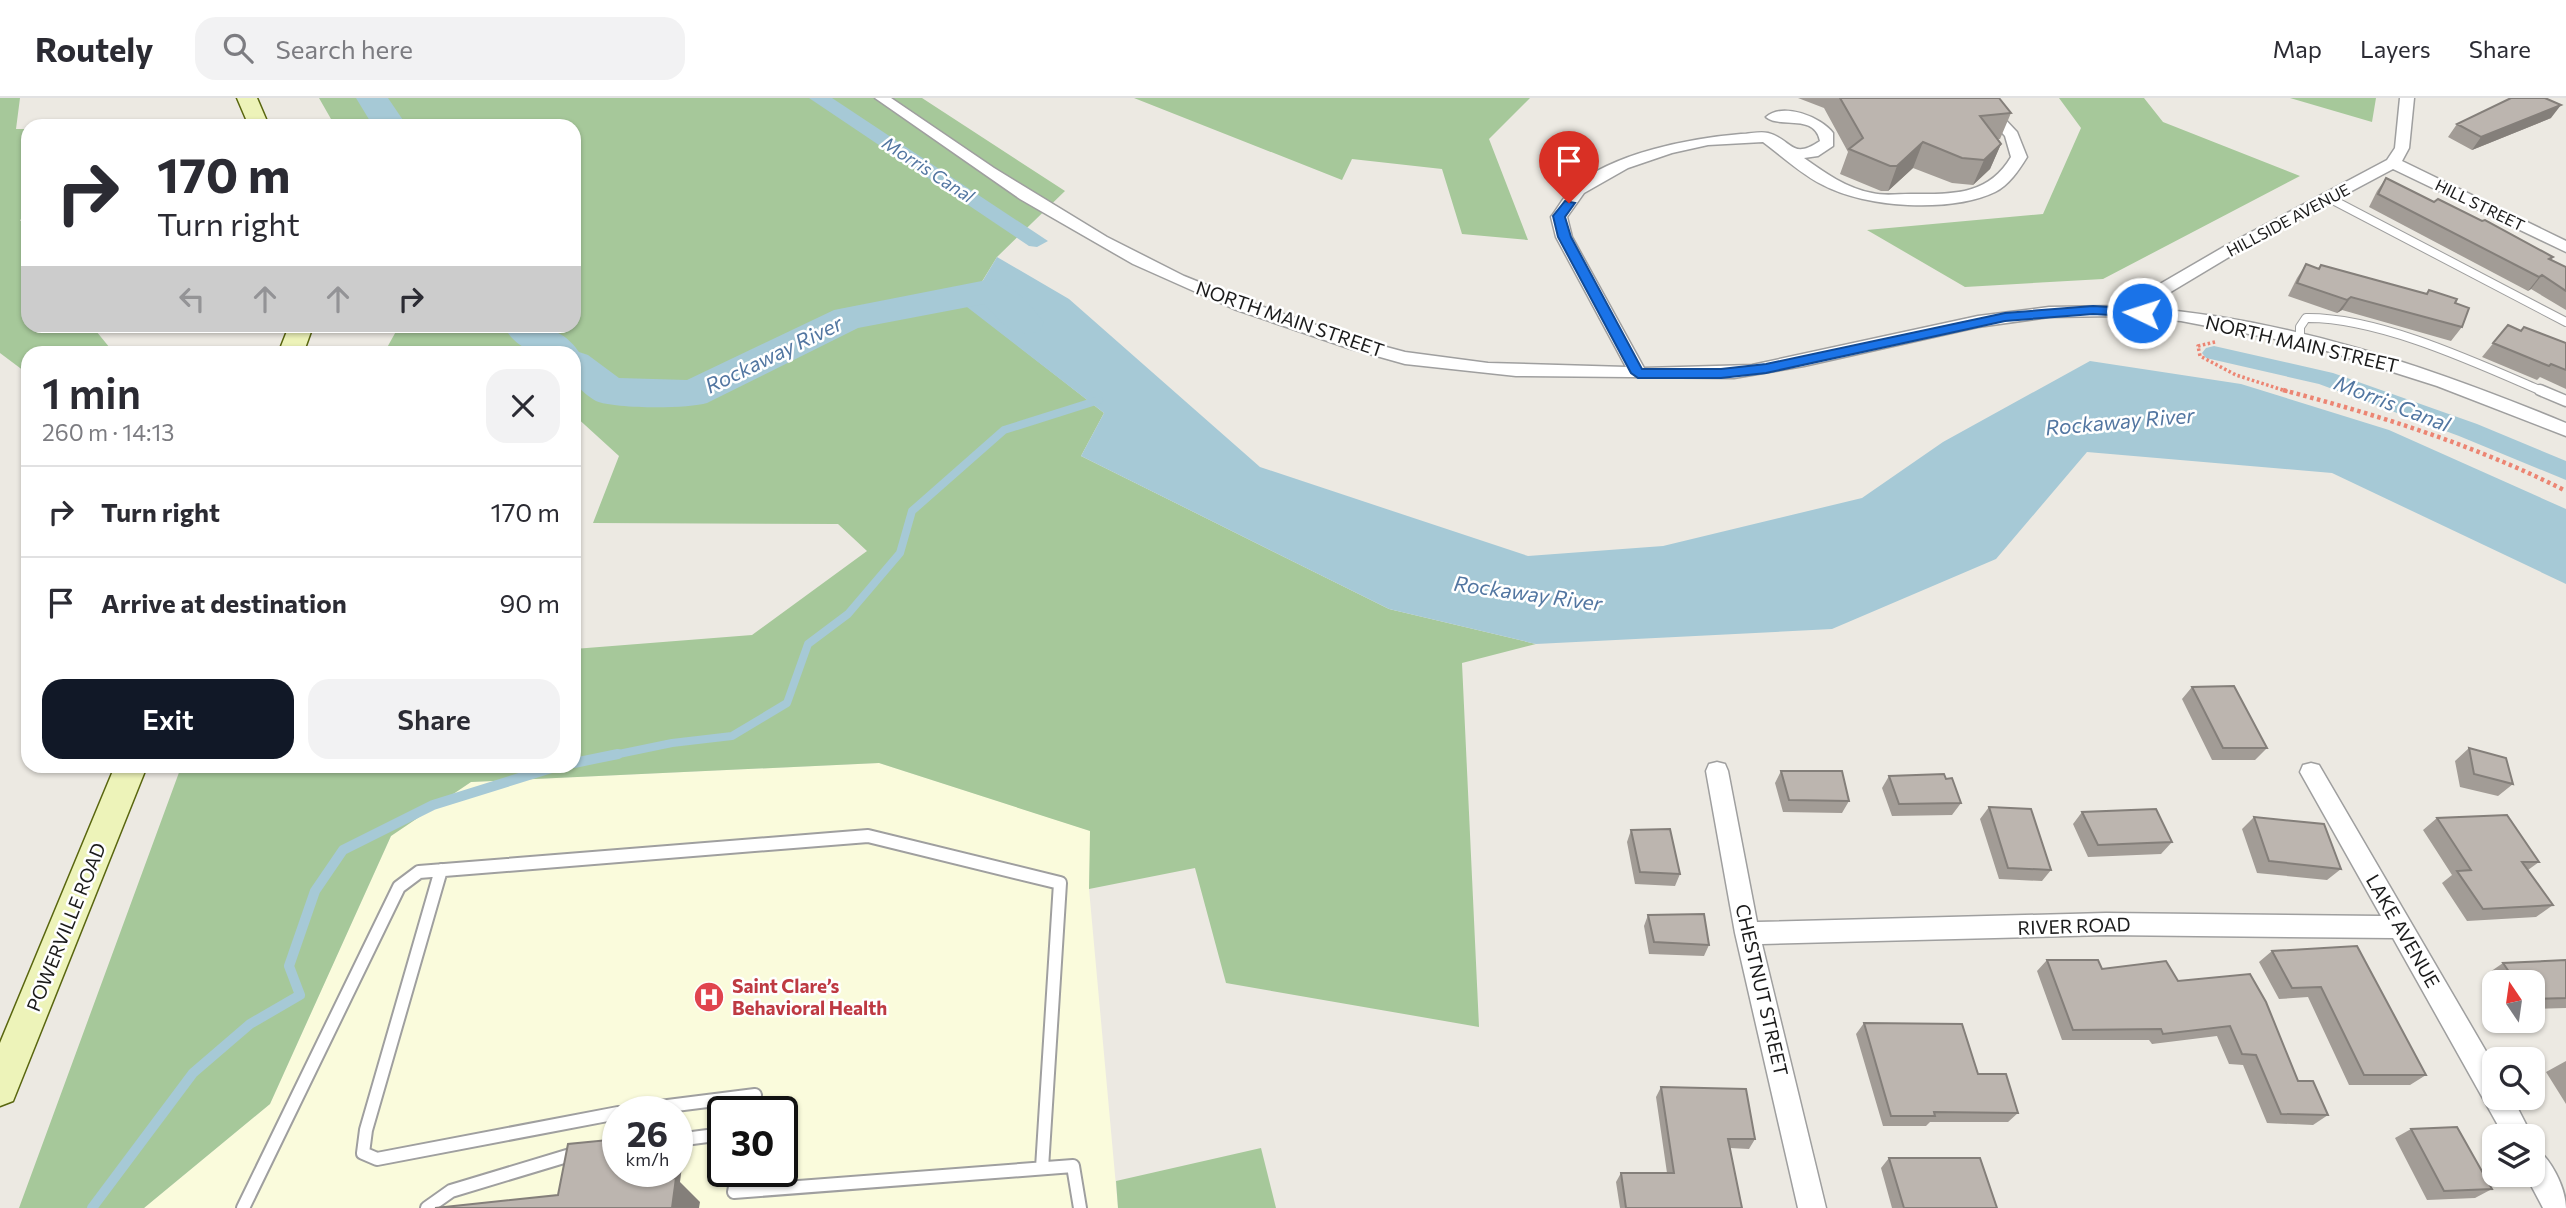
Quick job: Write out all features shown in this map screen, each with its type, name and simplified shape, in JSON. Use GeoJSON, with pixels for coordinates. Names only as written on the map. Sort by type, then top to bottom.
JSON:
{"type":"FeatureCollection","features":[{"type":"Feature","properties":{"kind":"main road"},"geometry":{"type":"LineString","coordinates":[[247,98],[256,119]]}},
{"type":"Feature","properties":{"kind":"main road","name":"POWERVILLE ROAD"},"geometry":{"type":"LineString","coordinates":[[0,1088],[128,773]]}},
{"type":"Feature","properties":{"kind":"street","name":"NORTH MAIN STREET"},"geometry":{"type":"LineString","coordinates":[[882,98],[931,133],[1134,258],[1181,281],[1257,311],[1363,348],[1405,358],[1509,371],[1721,373],[1766,369],[2005,317],[2071,311],[2126,311],[2219,323],[2344,350],[2444,380],[2566,430]]}},
{"type":"Feature","properties":{"kind":"street"},"geometry":{"type":"LineString","coordinates":[[1766,138],[1780,98]]}},
{"type":"Feature","properties":{"kind":"street"},"geometry":{"type":"LineString","coordinates":[[1638,373],[1564,237],[1559,216],[1579,190],[1623,164],[1708,141],[1766,138],[1828,182],[1871,198],[1963,199],[1992,188],[2010,172],[2019,157],[2012,135],[1977,98]]}},
{"type":"Feature","properties":{"kind":"street"},"geometry":{"type":"LineString","coordinates":[[2393,163],[2402,148],[2407,98]]}},
{"type":"Feature","properties":{"kind":"street"},"geometry":{"type":"LineString","coordinates":[[1773,117],[1800,118],[1816,124],[1826,134],[1828,143],[1820,151],[1787,153]]}},
{"type":"Feature","properties":{"kind":"street","name":"HILLSIDE AVENUE"},"geometry":{"type":"LineString","coordinates":[[2126,311],[2393,163]]}},
{"type":"Feature","properties":{"kind":"street","name":"HILL STREET"},"geometry":{"type":"LineString","coordinates":[[2393,163],[2566,247]]}},
{"type":"Feature","properties":{"kind":"street","name":"CHESTNUT STREET"},"geometry":{"type":"LineString","coordinates":[[1717,771],[1747,933],[1812,1208]]}},
{"type":"Feature","properties":{"kind":"street","name":"LAKE AVENUE"},"geometry":{"type":"LineString","coordinates":[[2311,772],[2482,1069]]}},
{"type":"Feature","properties":{"kind":"street","name":"RIVER ROAD"},"geometry":{"type":"LineString","coordinates":[[1747,933],[2106,924],[2402,927]]}},
{"type":"Feature","properties":{"kind":"street"},"geometry":{"type":"LineString","coordinates":[[2545,1184],[2558,1208]]}},
{"type":"Feature","properties":{"kind":"lane"},"geometry":{"type":"LineString","coordinates":[[2329,198],[2566,323]]}},
{"type":"Feature","properties":{"kind":"lane"},"geometry":{"type":"LineString","coordinates":[[2300,340],[2300,327],[2306,318],[2315,316],[2352,323],[2420,344],[2566,401]]}},
{"type":"Feature","properties":{"kind":"lane"},"geometry":{"type":"LineString","coordinates":[[243,1208],[399,887],[419,872],[868,836],[1059,883],[1042,1168]]}},
{"type":"Feature","properties":{"kind":"lane"},"geometry":{"type":"LineString","coordinates":[[441,870],[366,1130],[363,1153],[377,1159],[602,1116]]}},
{"type":"Feature","properties":{"kind":"lane"},"geometry":{"type":"LineString","coordinates":[[429,1207],[451,1191],[592,1150]]}},
{"type":"Feature","properties":{"kind":"lane"},"geometry":{"type":"LineString","coordinates":[[735,1187],[734,1192],[1073,1166],[1080,1208]]}},
{"type":"Feature","properties":{"kind":"path"},"geometry":{"type":"LineString","coordinates":[[2222,341],[2198,346],[2200,356],[2242,376],[2368,412],[2456,443],[2566,491]]}},
{"type":"Feature","properties":{"kind":"shaded area","name":"Saint Clare’s Behavioral Health"},"geometry":{"type":"Polygon","coordinates":[[[879,763],[1091,831],[1089,889],[1118,1208],[144,1208],[270,1104],[391,836],[471,782],[879,763]]]}},
{"type":"Feature","properties":{"kind":"green space"},"geometry":{"type":"Polygon","coordinates":[[[0,98],[20,98],[16,129],[21,129],[21,333],[98,333],[108,346],[21,346],[21,369],[0,353],[0,98]]]}},
{"type":"Feature","properties":{"kind":"green space"},"geometry":{"type":"Polygon","coordinates":[[[319,98],[922,98],[1065,191],[997,257],[967,306],[1104,413],[1081,456],[1389,609],[1536,644],[1462,663],[1479,1027],[1226,983],[1195,868],[1089,889],[1090,831],[879,763],[471,782],[391,836],[270,1104],[144,1208],[19,1208],[179,773],[581,773],[581,648],[752,635],[867,551],[838,524],[593,523],[619,456],[581,421],[581,346],[388,346],[395,333],[581,333],[581,119],[331,119],[319,98]]]}},
{"type":"Feature","properties":{"kind":"green space"},"geometry":{"type":"Polygon","coordinates":[[[1134,98],[1530,98],[1489,139],[1528,240],[1462,234],[1442,169],[1352,159],[1342,180],[1134,98]]]}},
{"type":"Feature","properties":{"kind":"green space"},"geometry":{"type":"Polygon","coordinates":[[[2059,98],[2144,98],[2163,122],[2300,176],[2103,279],[1965,287],[1867,230],[2043,214],[2081,128],[2059,98]]]}},
{"type":"Feature","properties":{"kind":"green space"},"geometry":{"type":"Polygon","coordinates":[[[2290,98],[2376,98],[2372,122],[2290,98]]]}},
{"type":"Feature","properties":{"kind":"green space"},"geometry":{"type":"Polygon","coordinates":[[[1261,1148],[1276,1208],[1118,1208],[1116,1181],[1261,1148]]]}},
{"type":"Feature","properties":{"kind":"water"},"geometry":{"type":"Polygon","coordinates":[[[997,257],[1069,299],[1260,467],[1528,556],[1663,546],[1862,498],[1943,442],[2090,361],[2241,384],[2389,430],[2566,509],[2566,584],[2332,473],[2087,452],[1996,559],[1832,629],[1536,644],[1389,609],[1081,456],[1104,413],[967,307],[997,257]]]}},
{"type":"Feature","properties":{"kind":"building"},"geometry":{"type":"Polygon","coordinates":[[[1840,98],[1999,98],[2011,113],[1980,116],[2001,144],[1984,160],[1962,158],[1923,142],[1897,166],[1890,166],[1849,149],[1863,138],[1840,98]]]}},
{"type":"Feature","properties":{"kind":"building"},"geometry":{"type":"Polygon","coordinates":[[[2511,98],[2545,98],[2561,105],[2481,137],[2457,124],[2511,98]]]}},
{"type":"Feature","properties":{"kind":"building"},"geometry":{"type":"Polygon","coordinates":[[[2386,178],[2434,202],[2438,199],[2482,221],[2485,220],[2553,257],[2549,259],[2566,267],[2566,291],[2542,275],[2539,277],[2378,194],[2386,178]]]}},
{"type":"Feature","properties":{"kind":"building"},"geometry":{"type":"Polygon","coordinates":[[[2306,264],[2319,269],[2321,265],[2427,294],[2429,290],[2457,299],[2455,303],[2469,308],[2462,327],[2351,297],[2347,300],[2297,283],[2306,264]]]}},
{"type":"Feature","properties":{"kind":"building"},"geometry":{"type":"Polygon","coordinates":[[[2508,325],[2521,331],[2524,327],[2566,343],[2566,370],[2551,364],[2549,366],[2493,343],[2508,325]]]}},
{"type":"Feature","properties":{"kind":"building"},"geometry":{"type":"Polygon","coordinates":[[[2234,686],[2267,748],[2223,748],[2192,687],[2234,686]]]}},
{"type":"Feature","properties":{"kind":"building"},"geometry":{"type":"Polygon","coordinates":[[[2469,748],[2506,758],[2513,784],[2474,774],[2469,748]]]}},
{"type":"Feature","properties":{"kind":"building"},"geometry":{"type":"Polygon","coordinates":[[[1781,771],[1842,771],[1849,801],[1789,800],[1781,771]]]}},
{"type":"Feature","properties":{"kind":"building"},"geometry":{"type":"Polygon","coordinates":[[[1944,774],[1946,779],[1952,778],[1961,803],[1899,804],[1889,776],[1944,774]]]}},
{"type":"Feature","properties":{"kind":"building"},"geometry":{"type":"Polygon","coordinates":[[[1989,807],[2031,809],[2051,870],[2008,868],[1989,807]]]}},
{"type":"Feature","properties":{"kind":"building"},"geometry":{"type":"Polygon","coordinates":[[[2156,809],[2172,842],[2098,845],[2082,812],[2156,809]]]}},
{"type":"Feature","properties":{"kind":"building"},"geometry":{"type":"Polygon","coordinates":[[[2507,815],[2539,862],[2522,862],[2553,905],[2483,909],[2457,871],[2471,870],[2437,818],[2507,815]]]}},
{"type":"Feature","properties":{"kind":"building"},"geometry":{"type":"Polygon","coordinates":[[[2254,817],[2324,824],[2341,869],[2269,861],[2254,817]]]}},
{"type":"Feature","properties":{"kind":"building"},"geometry":{"type":"Polygon","coordinates":[[[1670,829],[1680,874],[1640,872],[1631,830],[1670,829]]]}},
{"type":"Feature","properties":{"kind":"building"},"geometry":{"type":"Polygon","coordinates":[[[1704,914],[1709,945],[1654,942],[1648,915],[1704,914]]]}},
{"type":"Feature","properties":{"kind":"building"},"geometry":{"type":"Polygon","coordinates":[[[2357,946],[2426,1075],[2364,1075],[2321,987],[2292,988],[2272,951],[2357,946]]]}},
{"type":"Feature","properties":{"kind":"building"},"geometry":{"type":"Polygon","coordinates":[[[2047,960],[2098,960],[2102,969],[2166,961],[2178,981],[2250,974],[2266,1002],[2298,1081],[2313,1081],[2328,1115],[2281,1114],[2256,1055],[2242,1054],[2230,1026],[2163,1034],[2161,1029],[2073,1030],[2047,960]]]}},
{"type":"Feature","properties":{"kind":"building"},"geometry":{"type":"Polygon","coordinates":[[[2566,960],[2566,998],[2545,999],[2545,970],[2508,970],[2503,963],[2566,960]]]}},
{"type":"Feature","properties":{"kind":"building"},"geometry":{"type":"Polygon","coordinates":[[[1864,1023],[1962,1024],[1978,1074],[2006,1074],[2018,1113],[1934,1112],[1935,1116],[1891,1116],[1864,1023]]]}},
{"type":"Feature","properties":{"kind":"building"},"geometry":{"type":"Polygon","coordinates":[[[1661,1087],[1746,1089],[1755,1139],[1728,1139],[1742,1208],[1626,1208],[1621,1173],[1674,1173],[1661,1087]]]}},
{"type":"Feature","properties":{"kind":"building"},"geometry":{"type":"Polygon","coordinates":[[[2457,1127],[2482,1171],[2482,1187],[2492,1189],[2444,1191],[2411,1129],[2457,1127]]]}},
{"type":"Feature","properties":{"kind":"building"},"geometry":{"type":"Polygon","coordinates":[[[602,1141],[602,1187],[675,1187],[672,1208],[435,1208],[558,1195],[568,1144],[602,1141]]]}},
{"type":"Feature","properties":{"kind":"building"},"geometry":{"type":"Polygon","coordinates":[[[1889,1158],[1980,1158],[1997,1208],[1904,1208],[1889,1158]]]}},
{"type":"Feature","properties":{"kind":"waterway","name":"Rockaway River"},"geometry":{"type":"LineString","coordinates":[[372,98],[386,119]]}},
{"type":"Feature","properties":{"kind":"waterway","name":"Morris Canal"},"geometry":{"type":"LineString","coordinates":[[819,98],[1037,241]]}},
{"type":"Feature","properties":{"kind":"waterway","name":"Rockaway River"},"geometry":{"type":"LineString","coordinates":[[581,369],[610,391],[693,394],[848,318],[992,291],[1025,323]]}},
{"type":"Feature","properties":{"kind":"waterway","name":"Rockaway River"},"geometry":{"type":"LineString","coordinates":[[532,333],[549,346]]}},
{"type":"Feature","properties":{"kind":"waterway","name":"Morris Canal"},"geometry":{"type":"LineString","coordinates":[[2214,353],[2325,378],[2468,430],[2566,471]]}},
{"type":"Feature","properties":{"kind":"waterway"},"geometry":{"type":"LineString","coordinates":[[609,756],[672,743],[732,736],[787,703],[808,644],[848,614],[900,553],[912,511],[1004,430],[1099,400]]}},
{"type":"Feature","properties":{"kind":"waterway"},"geometry":{"type":"LineString","coordinates":[[581,762],[618,754]]}},
{"type":"Feature","properties":{"kind":"waterway"},"geometry":{"type":"LineString","coordinates":[[92,1208],[193,1073],[250,1024],[300,995],[289,966],[315,891],[343,850],[433,805],[536,773]]}},
{"type":"Feature","properties":{"kind":"place","name":"Saint Clare’s Behavioral Health"},"geometry":{"type":"Point","coordinates":[709,997]}},
{"type":"Feature","properties":{"kind":"route"},"geometry":{"type":"LineString","coordinates":[[1569,203],[1559,216],[1564,237],[1638,373],[1667,375],[1766,369],[2005,317],[2093,310],[2142,313]]}}]}
